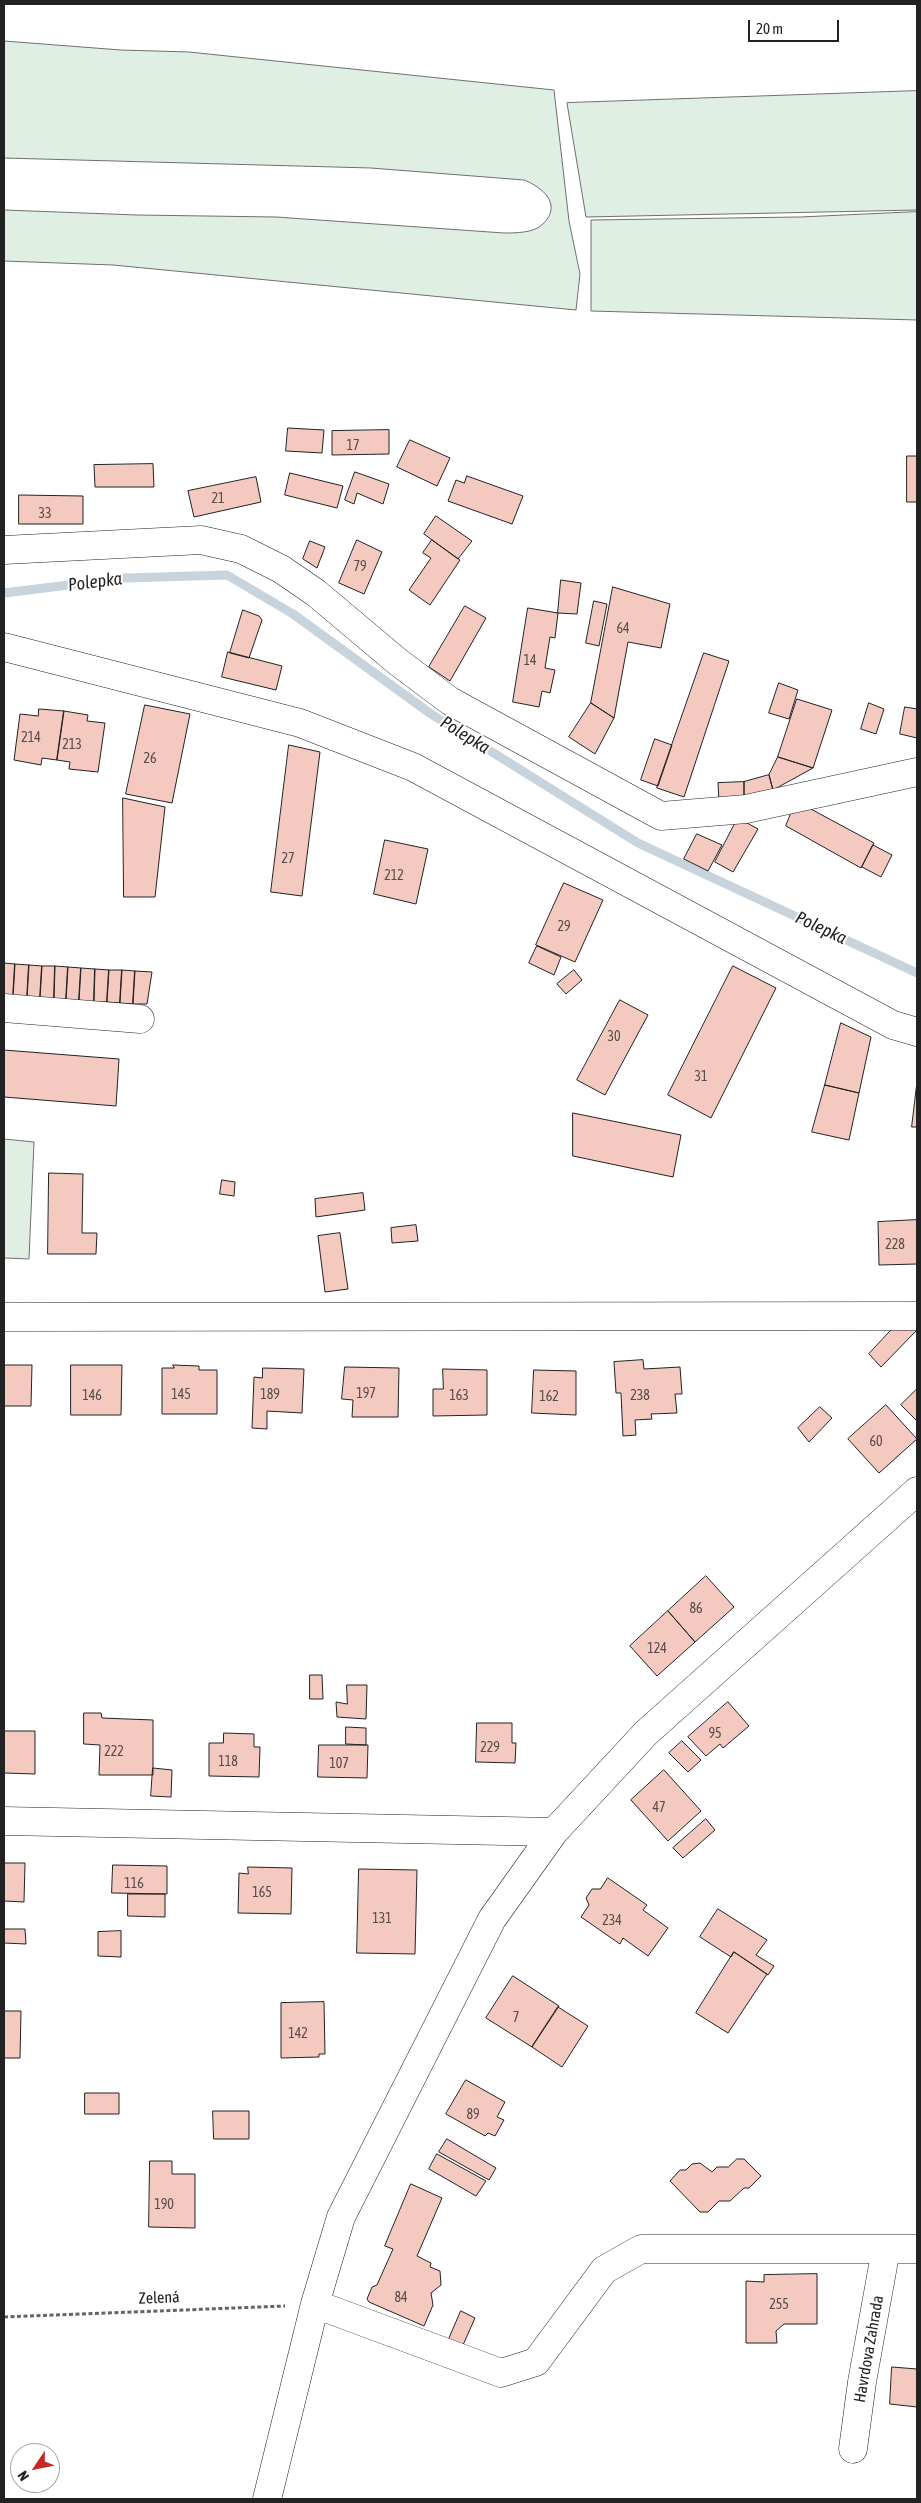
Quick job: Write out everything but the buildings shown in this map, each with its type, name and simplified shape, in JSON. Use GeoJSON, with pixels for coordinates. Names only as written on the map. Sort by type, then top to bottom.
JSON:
{"type":"FeatureCollection","features":[{"type":"Feature","properties":{"kind":"street"},"geometry":{"type":"LineString","coordinates":[[4,550],[201,540],[241,549],[281,569],[316,593],[398,662],[450,701],[662,816],[746,809],[917,772]]}},
{"type":"Feature","properties":{"kind":"street"},"geometry":{"type":"LineString","coordinates":[[4,648],[300,724],[413,767],[893,1025],[917,1032]]}},
{"type":"Feature","properties":{"kind":"street"},"geometry":{"type":"LineString","coordinates":[[4,1008],[140,1019]]}},
{"type":"Feature","properties":{"kind":"street"},"geometry":{"type":"LineString","coordinates":[[4,1317],[917,1316]]}},
{"type":"Feature","properties":{"kind":"street"},"geometry":{"type":"LineString","coordinates":[[266,2499],[315,2304],[345,2208],[492,1919],[554,1832],[646,1733],[912,1503]]}},
{"type":"Feature","properties":{"kind":"street"},"geometry":{"type":"LineString","coordinates":[[4,1821],[554,1832]]}},
{"type":"Feature","properties":{"kind":"street"},"geometry":{"type":"LineString","coordinates":[[315,2304],[500,2373],[536,2362],[604,2270],[642,2249],[917,2249]]}},
{"type":"Feature","properties":{"kind":"street","name":"Havrdova Zahrada"},"geometry":{"type":"LineString","coordinates":[[853,2449],[862,2382],[886,2249]]}},
{"type":"Feature","properties":{"kind":"path","name":"Zelená"},"geometry":{"type":"LineString","coordinates":[[4,2317],[315,2304]]}},
{"type":"Feature","properties":{"kind":"green space"},"geometry":{"type":"Polygon","coordinates":[[[4,41],[121,50],[189,52],[554,90],[569,221],[580,274],[576,310],[113,265],[4,261],[4,210],[137,215],[276,217],[514,233],[535,229],[543,224],[549,217],[551,203],[543,192],[524,180],[371,168],[4,158],[4,41]]]}},
{"type":"Feature","properties":{"kind":"green space"},"geometry":{"type":"Polygon","coordinates":[[[917,91],[917,210],[586,217],[567,103],[917,91]]]}},
{"type":"Feature","properties":{"kind":"green space"},"geometry":{"type":"Polygon","coordinates":[[[917,212],[917,320],[591,311],[591,220],[800,217],[917,212]]]}},
{"type":"Feature","properties":{"kind":"green space"},"geometry":{"type":"Polygon","coordinates":[[[4,1139],[34,1142],[29,1259],[4,1258],[4,1139]]]}},
{"type":"Feature","properties":{"kind":"waterway","name":"Polepka"},"geometry":{"type":"LineString","coordinates":[[4,593],[125,578],[227,575],[293,614],[431,714],[638,843],[917,973]]}}]}
